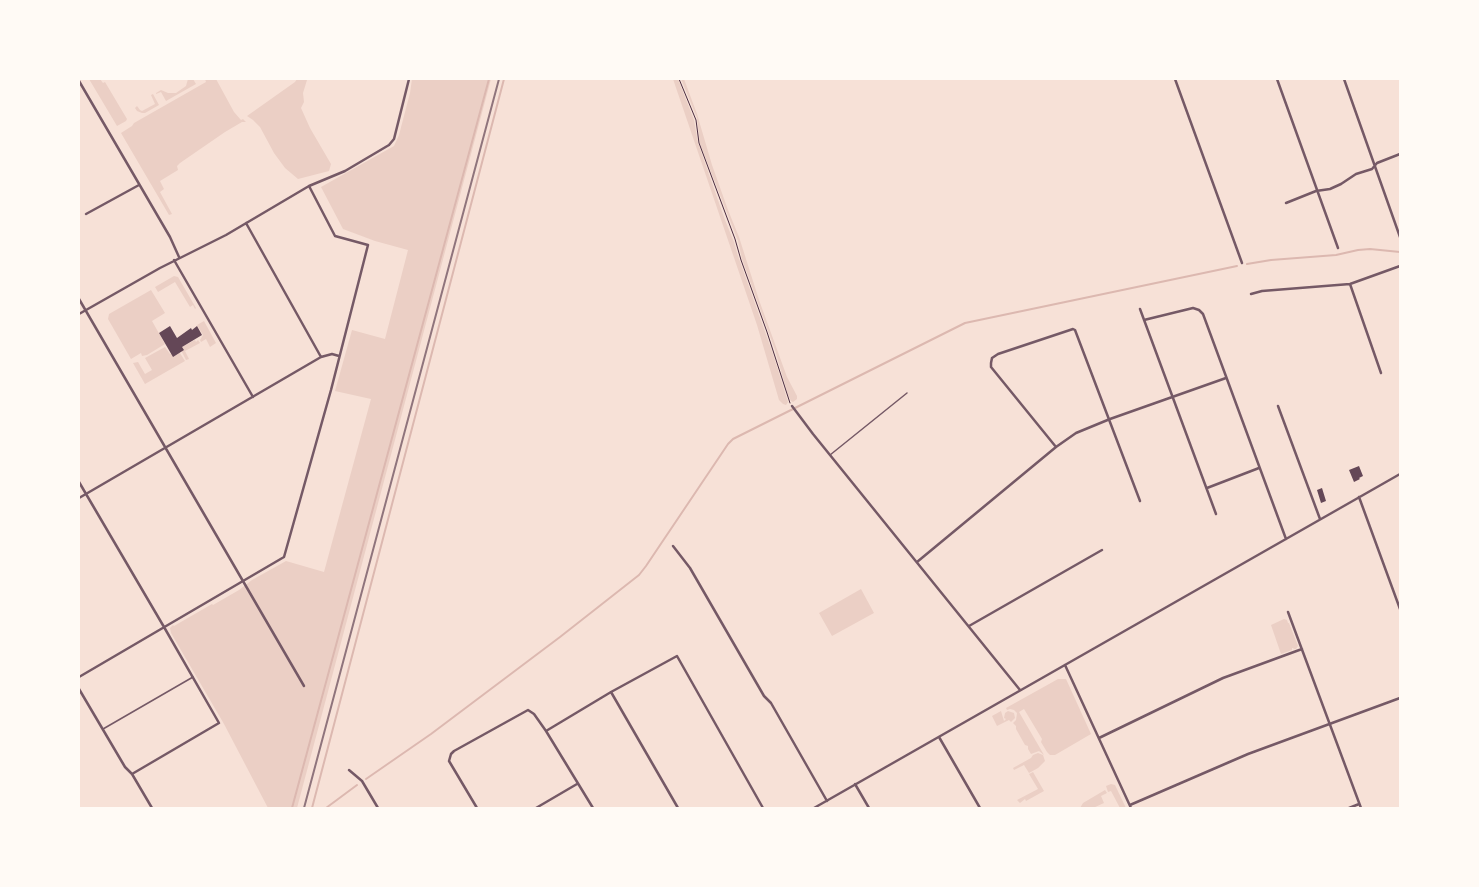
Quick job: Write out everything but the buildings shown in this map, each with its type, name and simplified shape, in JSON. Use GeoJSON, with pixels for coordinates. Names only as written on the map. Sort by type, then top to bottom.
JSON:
{"type":"FeatureCollection","features":[{"type":"Feature","properties":{"kind":"street"},"geometry":{"type":"LineString","coordinates":[[79,314],[179,257],[246,223],[309,186],[345,171],[389,145],[394,139],[409,79]]}},
{"type":"Feature","properties":{"kind":"street"},"geometry":{"type":"LineString","coordinates":[[1175,79],[1242,263]]}},
{"type":"Feature","properties":{"kind":"street"},"geometry":{"type":"LineString","coordinates":[[1276,79],[1338,248]]}},
{"type":"Feature","properties":{"kind":"street"},"geometry":{"type":"LineString","coordinates":[[1344,79],[1400,237]]}},
{"type":"Feature","properties":{"kind":"street"},"geometry":{"type":"LineString","coordinates":[[79,81],[170,237],[179,257]]}},
{"type":"Feature","properties":{"kind":"street"},"geometry":{"type":"LineString","coordinates":[[1286,203],[1316,191],[1330,190],[1356,174],[1372,168],[1377,163],[1400,154]]}},
{"type":"Feature","properties":{"kind":"street"},"geometry":{"type":"LineString","coordinates":[[86,214],[139,185]]}},
{"type":"Feature","properties":{"kind":"street"},"geometry":{"type":"LineString","coordinates":[[79,676],[284,557],[368,245],[335,236],[309,186]]}},
{"type":"Feature","properties":{"kind":"street"},"geometry":{"type":"LineString","coordinates":[[246,223],[320,357]]}},
{"type":"Feature","properties":{"kind":"street"},"geometry":{"type":"LineString","coordinates":[[174,260],[253,397]]}},
{"type":"Feature","properties":{"kind":"street"},"geometry":{"type":"LineString","coordinates":[[1251,294],[1262,291],[1350,284],[1400,266]]}},
{"type":"Feature","properties":{"kind":"street"},"geometry":{"type":"LineString","coordinates":[[1350,284],[1381,373]]}},
{"type":"Feature","properties":{"kind":"street"},"geometry":{"type":"LineString","coordinates":[[79,299],[244,580],[304,686]]}},
{"type":"Feature","properties":{"kind":"street"},"geometry":{"type":"LineString","coordinates":[[1144,320],[1193,308],[1199,310],[1203,314],[1286,539]]}},
{"type":"Feature","properties":{"kind":"street"},"geometry":{"type":"LineString","coordinates":[[1140,310],[1216,514]]}},
{"type":"Feature","properties":{"kind":"street"},"geometry":{"type":"LineString","coordinates":[[1056,447],[991,367],[991,361],[995,356],[1071,329],[1075,329],[1140,501]]}},
{"type":"Feature","properties":{"kind":"street"},"geometry":{"type":"LineString","coordinates":[[79,498],[320,357],[332,354],[339,356]]}},
{"type":"Feature","properties":{"kind":"street"},"geometry":{"type":"LineString","coordinates":[[917,562],[1056,447],[1076,433],[1110,419],[1226,378]]}},
{"type":"Feature","properties":{"kind":"street"},"geometry":{"type":"LineString","coordinates":[[792,406],[1020,690]]}},
{"type":"Feature","properties":{"kind":"street"},"geometry":{"type":"LineString","coordinates":[[1278,406],[1320,519]]}},
{"type":"Feature","properties":{"kind":"street"},"geometry":{"type":"LineString","coordinates":[[1207,488],[1259,468]]}},
{"type":"Feature","properties":{"kind":"street"},"geometry":{"type":"LineString","coordinates":[[814,808],[1400,474]]}},
{"type":"Feature","properties":{"kind":"street"},"geometry":{"type":"LineString","coordinates":[[79,482],[193,677],[218,723],[132,774]]}},
{"type":"Feature","properties":{"kind":"street"},"geometry":{"type":"LineString","coordinates":[[1360,497],[1400,609]]}},
{"type":"Feature","properties":{"kind":"street"},"geometry":{"type":"LineString","coordinates":[[673,546],[690,568],[764,696],[771,703],[827,801]]}},
{"type":"Feature","properties":{"kind":"street"},"geometry":{"type":"LineString","coordinates":[[969,626],[1102,550]]}},
{"type":"Feature","properties":{"kind":"street"},"geometry":{"type":"LineString","coordinates":[[1288,612],[1360,808]]}},
{"type":"Feature","properties":{"kind":"street"},"geometry":{"type":"LineString","coordinates":[[1099,738],[1223,678],[1302,649]]}},
{"type":"Feature","properties":{"kind":"street"},"geometry":{"type":"LineString","coordinates":[[546,731],[611,692],[677,656],[763,808]]}},
{"type":"Feature","properties":{"kind":"street"},"geometry":{"type":"LineString","coordinates":[[1065,665],[1130,806],[1248,754],[1400,698]]}},
{"type":"Feature","properties":{"kind":"street"},"geometry":{"type":"LineString","coordinates":[[79,689],[125,767],[132,774],[152,808]]}},
{"type":"Feature","properties":{"kind":"street"},"geometry":{"type":"LineString","coordinates":[[611,692],[678,808]]}},
{"type":"Feature","properties":{"kind":"street"},"geometry":{"type":"LineString","coordinates":[[477,808],[449,762],[451,754],[528,710],[534,714],[546,731],[593,808]]}},
{"type":"Feature","properties":{"kind":"street"},"geometry":{"type":"LineString","coordinates":[[939,737],[980,808]]}},
{"type":"Feature","properties":{"kind":"street"},"geometry":{"type":"LineString","coordinates":[[349,770],[362,781],[378,808]]}},
{"type":"Feature","properties":{"kind":"street"},"geometry":{"type":"LineString","coordinates":[[536,808],[577,784]]}},
{"type":"Feature","properties":{"kind":"street"},"geometry":{"type":"LineString","coordinates":[[855,784],[869,808]]}},
{"type":"Feature","properties":{"kind":"street"},"geometry":{"type":"LineString","coordinates":[[1349,808],[1359,804]]}},
{"type":"Feature","properties":{"kind":"lane"},"geometry":{"type":"LineString","coordinates":[[830,455],[907,393]]}},
{"type":"Feature","properties":{"kind":"lane"},"geometry":{"type":"LineString","coordinates":[[103,730],[193,677]]}},
{"type":"Feature","properties":{"kind":"path"},"geometry":{"type":"LineString","coordinates":[[679,79],[696,120],[699,144],[735,239],[790,403]]}},
{"type":"Feature","properties":{"kind":"shaded area"},"geometry":{"type":"Polygon","coordinates":[[[89,79],[100,79],[103,83],[105,82],[127,119],[126,121],[117,126],[89,79]]]}},
{"type":"Feature","properties":{"kind":"shaded area"},"geometry":{"type":"Polygon","coordinates":[[[188,79],[193,79],[196,84],[166,101],[161,92],[156,94],[161,90],[168,93],[176,93],[186,86],[188,79]]]}},
{"type":"Feature","properties":{"kind":"shaded area"},"geometry":{"type":"Polygon","coordinates":[[[205,79],[216,79],[234,112],[241,120],[243,119],[246,122],[242,122],[225,132],[180,163],[177,166],[178,170],[160,181],[164,189],[160,192],[172,214],[169,215],[121,133],[134,123],[206,82],[205,79]]]}},
{"type":"Feature","properties":{"kind":"shaded area"},"geometry":{"type":"Polygon","coordinates":[[[297,79],[314,79],[307,80],[303,93],[304,102],[301,108],[310,128],[331,164],[329,171],[298,179],[285,168],[274,153],[260,127],[247,116],[295,82],[297,79]]]}},
{"type":"Feature","properties":{"kind":"shaded area"},"geometry":{"type":"Polygon","coordinates":[[[412,79],[491,79],[297,808],[268,808],[224,724],[171,633],[170,628],[239,590],[252,580],[286,561],[324,572],[371,399],[335,391],[352,330],[385,339],[408,250],[375,241],[343,229],[321,187],[394,146],[399,135],[410,93],[412,79]]]}},
{"type":"Feature","properties":{"kind":"shaded area"},"geometry":{"type":"Polygon","coordinates":[[[673,79],[678,79],[694,120],[698,143],[773,354],[788,402],[786,405],[779,400],[757,325],[673,79]]]}},
{"type":"Feature","properties":{"kind":"shaded area"},"geometry":{"type":"Polygon","coordinates":[[[681,79],[684,79],[697,114],[712,165],[739,237],[759,300],[787,377],[797,396],[797,399],[793,402],[788,395],[775,350],[742,259],[738,241],[700,144],[697,118],[681,79]]]}},
{"type":"Feature","properties":{"kind":"shaded area"},"geometry":{"type":"Polygon","coordinates":[[[153,94],[159,105],[145,113],[137,111],[135,108],[137,106],[142,111],[155,104],[151,95],[153,94]]]}},
{"type":"Feature","properties":{"kind":"shaded area"},"geometry":{"type":"Polygon","coordinates":[[[174,276],[178,277],[196,308],[195,309],[193,305],[190,307],[175,282],[158,292],[155,287],[174,276]]]}},
{"type":"Feature","properties":{"kind":"shaded area"},"geometry":{"type":"Polygon","coordinates":[[[151,290],[165,313],[152,321],[165,344],[147,355],[142,356],[141,353],[131,359],[108,319],[109,314],[151,290]]]}},
{"type":"Feature","properties":{"kind":"shaded area"},"geometry":{"type":"Polygon","coordinates":[[[204,321],[216,343],[210,347],[206,339],[201,342],[200,340],[203,335],[197,325],[204,321]]]}},
{"type":"Feature","properties":{"kind":"shaded area"},"geometry":{"type":"Polygon","coordinates":[[[195,340],[196,342],[198,340],[200,343],[185,351],[189,359],[186,360],[180,348],[195,340]]]}},
{"type":"Feature","properties":{"kind":"shaded area"},"geometry":{"type":"Polygon","coordinates":[[[165,347],[170,354],[178,350],[185,361],[145,384],[133,363],[138,362],[145,374],[152,370],[145,358],[165,347]]]}},
{"type":"Feature","properties":{"kind":"shaded area"},"geometry":{"type":"Polygon","coordinates":[[[861,589],[874,613],[832,636],[819,613],[861,589]]]}},
{"type":"Feature","properties":{"kind":"shaded area"},"geometry":{"type":"Polygon","coordinates":[[[1284,619],[1289,623],[1298,646],[1296,649],[1292,648],[1292,650],[1281,654],[1271,625],[1284,619]]]}},
{"type":"Feature","properties":{"kind":"shaded area"},"geometry":{"type":"Polygon","coordinates":[[[1058,679],[1066,679],[1091,734],[1055,755],[1050,755],[1041,742],[1042,739],[1024,709],[1019,712],[1044,755],[1039,751],[1031,754],[1028,746],[1025,745],[1013,723],[1016,720],[1017,713],[1014,710],[1007,710],[1006,708],[1058,679]]]}},
{"type":"Feature","properties":{"kind":"shaded area"},"geometry":{"type":"Polygon","coordinates":[[[1001,711],[1004,721],[1006,719],[1004,718],[1005,713],[1008,711],[1014,713],[1015,718],[1011,722],[1009,720],[997,726],[992,716],[1001,711]]]}},
{"type":"Feature","properties":{"kind":"shaded area"},"geometry":{"type":"Polygon","coordinates":[[[1038,753],[1043,755],[1045,761],[1038,768],[1029,773],[1024,765],[1014,770],[1013,768],[1038,753]]]}},
{"type":"Feature","properties":{"kind":"shaded area"},"geometry":{"type":"Polygon","coordinates":[[[1033,772],[1044,791],[1026,801],[1025,799],[1020,803],[1017,800],[1038,789],[1029,774],[1033,772]]]}},
{"type":"Feature","properties":{"kind":"shaded area"},"geometry":{"type":"Polygon","coordinates":[[[1111,784],[1115,785],[1126,808],[1120,808],[1111,791],[1108,792],[1106,786],[1111,784]]]}},
{"type":"Feature","properties":{"kind":"shaded area"},"geometry":{"type":"Polygon","coordinates":[[[1105,790],[1107,793],[1101,796],[1104,803],[1093,808],[1080,808],[1083,803],[1105,790]]]}},
{"type":"Feature","properties":{"kind":"waterway"},"geometry":{"type":"LineString","coordinates":[[292,808],[489,79]]}},
{"type":"Feature","properties":{"kind":"waterway"},"geometry":{"type":"LineString","coordinates":[[312,808],[504,79]]}},
{"type":"Feature","properties":{"kind":"waterway"},"geometry":{"type":"LineString","coordinates":[[1247,264],[1271,260],[1336,255],[1370,249],[1400,252]]}},
{"type":"Feature","properties":{"kind":"waterway"},"geometry":{"type":"LineString","coordinates":[[366,779],[431,734],[560,637],[639,575],[728,444],[733,439],[965,323],[1237,266]]}},
{"type":"Feature","properties":{"kind":"waterway"},"geometry":{"type":"LineString","coordinates":[[326,808],[357,785]]}},
{"type":"Feature","properties":{"kind":"railway"},"geometry":{"type":"LineString","coordinates":[[304,808],[499,79]]}}]}
